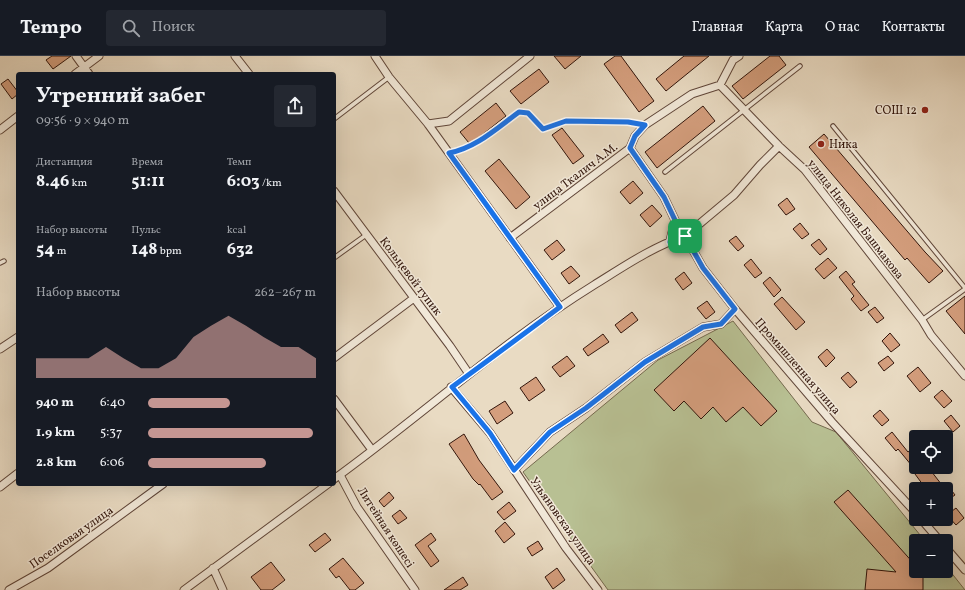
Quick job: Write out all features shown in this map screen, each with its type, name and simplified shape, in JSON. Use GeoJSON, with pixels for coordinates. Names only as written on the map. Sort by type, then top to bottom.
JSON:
{"type":"FeatureCollection","features":[{"type":"Feature","properties":{"kind":"street"},"geometry":{"type":"LineString","coordinates":[[76,56],[88,72]]}},
{"type":"Feature","properties":{"kind":"street"},"geometry":{"type":"LineString","coordinates":[[78,72],[99,56]]}},
{"type":"Feature","properties":{"kind":"street"},"geometry":{"type":"LineString","coordinates":[[235,56],[247,72]]}},
{"type":"Feature","properties":{"kind":"street"},"geometry":{"type":"LineString","coordinates":[[375,56],[389,77],[428,124],[560,307]]}},
{"type":"Feature","properties":{"kind":"street"},"geometry":{"type":"LineString","coordinates":[[428,124],[449,121],[526,57]]}},
{"type":"Feature","properties":{"kind":"street"},"geometry":{"type":"LineString","coordinates":[[720,85],[734,57]]}},
{"type":"Feature","properties":{"kind":"street","name":"улица Николая Башмакова"},"geometry":{"type":"LineString","coordinates":[[720,85],[778,146],[805,170],[922,320],[931,335],[965,376]]}},
{"type":"Feature","properties":{"kind":"street","name":"улица Ткалич А.М."},"geometry":{"type":"LineString","coordinates":[[510,238],[630,148],[635,136],[645,125],[692,94],[720,85]]}},
{"type":"Feature","properties":{"kind":"street"},"geometry":{"type":"LineString","coordinates":[[0,130],[16,118]]}},
{"type":"Feature","properties":{"kind":"street"},"geometry":{"type":"LineString","coordinates":[[336,478],[469,374],[560,307],[632,262],[670,242],[685,236],[734,195],[778,146]]}},
{"type":"Feature","properties":{"kind":"street"},"geometry":{"type":"LineString","coordinates":[[630,148],[664,197],[675,220],[670,242]]}},
{"type":"Feature","properties":{"kind":"street","name":"Кольцевой тупик"},"geometry":{"type":"LineString","coordinates":[[336,195],[469,374]]}},
{"type":"Feature","properties":{"kind":"street","name":"Промышленная улица"},"geometry":{"type":"LineString","coordinates":[[685,236],[703,268],[735,309],[832,422],[909,505]]}},
{"type":"Feature","properties":{"kind":"street"},"geometry":{"type":"LineString","coordinates":[[336,356],[414,298]]}},
{"type":"Feature","properties":{"kind":"street"},"geometry":{"type":"LineString","coordinates":[[514,470],[550,432],[586,408],[645,362],[703,327],[721,324],[735,309]]}},
{"type":"Feature","properties":{"kind":"street"},"geometry":{"type":"LineString","coordinates":[[0,349],[16,338]]}},
{"type":"Feature","properties":{"kind":"street","name":"Ульяновская улица"},"geometry":{"type":"LineString","coordinates":[[452,387],[490,433],[566,548],[598,590]]}},
{"type":"Feature","properties":{"kind":"street"},"geometry":{"type":"LineString","coordinates":[[336,402],[372,450]]}},
{"type":"Feature","properties":{"kind":"street"},"geometry":{"type":"LineString","coordinates":[[0,487],[16,475]]}},
{"type":"Feature","properties":{"kind":"street","name":"Литейная көшесі"},"geometry":{"type":"LineString","coordinates":[[340,475],[357,507],[415,590]]}},
{"type":"Feature","properties":{"kind":"street","name":"Поселковая улица"},"geometry":{"type":"LineString","coordinates":[[9,590],[48,568],[160,486]]}},
{"type":"Feature","properties":{"kind":"street"},"geometry":{"type":"LineString","coordinates":[[184,590],[325,486]]}},
{"type":"Feature","properties":{"kind":"street"},"geometry":{"type":"LineString","coordinates":[[928,526],[934,534]]}},
{"type":"Feature","properties":{"kind":"street"},"geometry":{"type":"LineString","coordinates":[[953,556],[965,570]]}},
{"type":"Feature","properties":{"kind":"street"},"geometry":{"type":"LineString","coordinates":[[213,568],[223,590]]}},
{"type":"Feature","properties":{"kind":"lane"},"geometry":{"type":"LineString","coordinates":[[665,172],[800,66]]}},
{"type":"Feature","properties":{"kind":"lane"},"geometry":{"type":"LineString","coordinates":[[336,117],[389,77]]}},
{"type":"Feature","properties":{"kind":"lane"},"geometry":{"type":"LineString","coordinates":[[449,153],[460,151],[475,144],[519,112],[528,113],[543,129],[566,121],[628,122],[645,125]]}},
{"type":"Feature","properties":{"kind":"lane"},"geometry":{"type":"LineString","coordinates":[[832,126],[965,288],[922,320]]}},
{"type":"Feature","properties":{"kind":"lane"},"geometry":{"type":"LineString","coordinates":[[336,257],[366,235]]}},
{"type":"Feature","properties":{"kind":"green space"},"geometry":{"type":"Polygon","coordinates":[[[733,321],[812,422],[836,432],[909,521],[909,526],[913,526],[919,534],[909,534],[909,578],[953,578],[953,575],[965,590],[608,590],[523,472],[658,360],[733,321]]]}},
{"type":"Feature","properties":{"kind":"building"},"geometry":{"type":"Polygon","coordinates":[[[52,56],[71,56],[53,69],[46,60],[52,56]]]}},
{"type":"Feature","properties":{"kind":"building"},"geometry":{"type":"Polygon","coordinates":[[[554,56],[581,56],[565,69],[554,56]]]}},
{"type":"Feature","properties":{"kind":"building"},"geometry":{"type":"Polygon","coordinates":[[[615,56],[621,56],[654,101],[639,112],[604,64],[615,56]]]}},
{"type":"Feature","properties":{"kind":"building"},"geometry":{"type":"Polygon","coordinates":[[[684,56],[709,56],[666,91],[656,79],[684,56]]]}},
{"type":"Feature","properties":{"kind":"building"},"geometry":{"type":"Polygon","coordinates":[[[770,56],[779,56],[786,65],[743,99],[732,86],[770,56]]]}},
{"type":"Feature","properties":{"kind":"building"},"geometry":{"type":"Polygon","coordinates":[[[539,69],[549,82],[521,104],[510,91],[539,69]]]}},
{"type":"Feature","properties":{"kind":"building"},"geometry":{"type":"Polygon","coordinates":[[[8,79],[16,89],[16,96],[12,99],[1,84],[8,79]]]}},
{"type":"Feature","properties":{"kind":"building"},"geometry":{"type":"Polygon","coordinates":[[[496,103],[506,116],[478,138],[469,143],[460,132],[496,103]]]}},
{"type":"Feature","properties":{"kind":"building"},"geometry":{"type":"Polygon","coordinates":[[[703,106],[715,121],[657,168],[645,152],[703,106]]]}},
{"type":"Feature","properties":{"kind":"building"},"geometry":{"type":"Polygon","coordinates":[[[562,128],[584,156],[573,164],[552,135],[562,128]]]}},
{"type":"Feature","properties":{"kind":"building"},"geometry":{"type":"Polygon","coordinates":[[[824,134],[943,271],[929,283],[907,258],[905,260],[809,147],[824,134]]]}},
{"type":"Feature","properties":{"kind":"building"},"geometry":{"type":"Polygon","coordinates":[[[499,159],[530,197],[516,209],[485,171],[499,159]]]}},
{"type":"Feature","properties":{"kind":"building"},"geometry":{"type":"Polygon","coordinates":[[[633,181],[643,193],[630,204],[620,192],[633,181]]]}},
{"type":"Feature","properties":{"kind":"building"},"geometry":{"type":"Polygon","coordinates":[[[787,198],[795,209],[786,215],[778,205],[787,198]]]}},
{"type":"Feature","properties":{"kind":"building"},"geometry":{"type":"Polygon","coordinates":[[[652,205],[662,216],[650,227],[640,215],[652,205]]]}},
{"type":"Feature","properties":{"kind":"building"},"geometry":{"type":"Polygon","coordinates":[[[800,223],[809,234],[802,239],[793,229],[800,223]]]}},
{"type":"Feature","properties":{"kind":"building"},"geometry":{"type":"Polygon","coordinates":[[[736,236],[744,246],[738,251],[729,241],[736,236]]]}},
{"type":"Feature","properties":{"kind":"building"},"geometry":{"type":"Polygon","coordinates":[[[819,239],[827,249],[820,255],[811,245],[819,239]]]}},
{"type":"Feature","properties":{"kind":"building"},"geometry":{"type":"Polygon","coordinates":[[[557,240],[565,250],[552,260],[544,250],[557,240]]]}},
{"type":"Feature","properties":{"kind":"building"},"geometry":{"type":"Polygon","coordinates":[[[828,258],[837,268],[824,279],[815,269],[828,258]]]}},
{"type":"Feature","properties":{"kind":"building"},"geometry":{"type":"Polygon","coordinates":[[[751,259],[762,273],[755,278],[744,265],[751,259]]]}},
{"type":"Feature","properties":{"kind":"building"},"geometry":{"type":"Polygon","coordinates":[[[571,266],[580,276],[569,284],[561,273],[571,266]]]}},
{"type":"Feature","properties":{"kind":"building"},"geometry":{"type":"Polygon","coordinates":[[[846,271],[855,282],[852,284],[869,305],[861,311],[851,299],[854,296],[839,277],[846,271]]]}},
{"type":"Feature","properties":{"kind":"building"},"geometry":{"type":"Polygon","coordinates":[[[684,272],[692,283],[683,290],[675,279],[684,272]]]}},
{"type":"Feature","properties":{"kind":"building"},"geometry":{"type":"Polygon","coordinates":[[[770,277],[781,290],[774,297],[763,283],[770,277]]]}},
{"type":"Feature","properties":{"kind":"building"},"geometry":{"type":"Polygon","coordinates":[[[965,296],[965,334],[946,311],[965,296]]]}},
{"type":"Feature","properties":{"kind":"building"},"geometry":{"type":"Polygon","coordinates":[[[782,297],[805,322],[796,330],[774,304],[782,297]]]}},
{"type":"Feature","properties":{"kind":"building"},"geometry":{"type":"Polygon","coordinates":[[[707,301],[715,312],[706,319],[697,308],[707,301]]]}},
{"type":"Feature","properties":{"kind":"building"},"geometry":{"type":"Polygon","coordinates":[[[875,307],[884,318],[877,323],[868,312],[875,307]]]}},
{"type":"Feature","properties":{"kind":"building"},"geometry":{"type":"Polygon","coordinates":[[[632,312],[638,320],[621,333],[615,325],[632,312]]]}},
{"type":"Feature","properties":{"kind":"building"},"geometry":{"type":"Polygon","coordinates":[[[890,333],[900,345],[891,352],[882,341],[890,333]]]}},
{"type":"Feature","properties":{"kind":"building"},"geometry":{"type":"Polygon","coordinates":[[[603,334],[609,342],[588,356],[583,349],[603,334]]]}},
{"type":"Feature","properties":{"kind":"building"},"geometry":{"type":"Polygon","coordinates":[[[710,338],[777,411],[761,426],[743,407],[726,422],[713,407],[701,419],[684,401],[674,411],[654,390],[710,338]]]}},
{"type":"Feature","properties":{"kind":"building"},"geometry":{"type":"Polygon","coordinates":[[[827,349],[835,358],[826,367],[818,357],[827,349]]]}},
{"type":"Feature","properties":{"kind":"building"},"geometry":{"type":"Polygon","coordinates":[[[567,356],[575,366],[560,377],[552,367],[567,356]]]}},
{"type":"Feature","properties":{"kind":"building"},"geometry":{"type":"Polygon","coordinates":[[[888,356],[894,363],[884,371],[878,363],[888,356]]]}},
{"type":"Feature","properties":{"kind":"building"},"geometry":{"type":"Polygon","coordinates":[[[918,367],[931,383],[920,392],[907,376],[918,367]]]}},
{"type":"Feature","properties":{"kind":"building"},"geometry":{"type":"Polygon","coordinates":[[[848,372],[857,382],[850,388],[841,378],[848,372]]]}},
{"type":"Feature","properties":{"kind":"building"},"geometry":{"type":"Polygon","coordinates":[[[536,377],[545,390],[529,401],[520,388],[536,377]]]}},
{"type":"Feature","properties":{"kind":"building"},"geometry":{"type":"Polygon","coordinates":[[[942,390],[952,401],[944,408],[934,397],[942,390]]]}},
{"type":"Feature","properties":{"kind":"building"},"geometry":{"type":"Polygon","coordinates":[[[505,401],[513,413],[497,424],[489,411],[505,401]]]}},
{"type":"Feature","properties":{"kind":"building"},"geometry":{"type":"Polygon","coordinates":[[[880,410],[889,420],[882,426],[873,416],[880,410]]]}},
{"type":"Feature","properties":{"kind":"building"},"geometry":{"type":"Polygon","coordinates":[[[951,415],[960,426],[953,432],[953,430],[944,421],[951,415]]]}},
{"type":"Feature","properties":{"kind":"building"},"geometry":{"type":"Polygon","coordinates":[[[892,432],[908,452],[909,451],[909,462],[898,449],[896,451],[885,438],[892,432]]]}},
{"type":"Feature","properties":{"kind":"building"},"geometry":{"type":"Polygon","coordinates":[[[464,434],[479,460],[503,492],[492,500],[480,484],[479,485],[473,479],[449,444],[464,434]]]}},
{"type":"Feature","properties":{"kind":"building"},"geometry":{"type":"Polygon","coordinates":[[[915,474],[933,474],[940,482],[921,482],[915,474]]]}},
{"type":"Feature","properties":{"kind":"building"},"geometry":{"type":"Polygon","coordinates":[[[848,490],[909,558],[909,578],[923,578],[923,590],[865,590],[867,569],[896,572],[834,502],[848,490]]]}},
{"type":"Feature","properties":{"kind":"building"},"geometry":{"type":"Polygon","coordinates":[[[389,492],[394,498],[384,507],[379,501],[389,492]]]}},
{"type":"Feature","properties":{"kind":"building"},"geometry":{"type":"Polygon","coordinates":[[[509,502],[516,511],[504,520],[497,512],[509,502]]]}},
{"type":"Feature","properties":{"kind":"building"},"geometry":{"type":"Polygon","coordinates":[[[956,508],[964,518],[956,525],[953,522],[953,510],[956,508]]]}},
{"type":"Feature","properties":{"kind":"building"},"geometry":{"type":"Polygon","coordinates":[[[400,510],[407,518],[398,524],[392,516],[400,510]]]}},
{"type":"Feature","properties":{"kind":"building"},"geometry":{"type":"Polygon","coordinates":[[[505,522],[515,534],[504,543],[495,531],[505,522]]]}},
{"type":"Feature","properties":{"kind":"building"},"geometry":{"type":"Polygon","coordinates":[[[325,533],[331,540],[315,552],[309,545],[325,533]]]}},
{"type":"Feature","properties":{"kind":"building"},"geometry":{"type":"Polygon","coordinates":[[[431,533],[436,540],[428,546],[439,561],[431,567],[415,545],[431,533]]]}},
{"type":"Feature","properties":{"kind":"building"},"geometry":{"type":"Polygon","coordinates":[[[538,541],[543,549],[532,556],[527,548],[538,541]]]}},
{"type":"Feature","properties":{"kind":"building"},"geometry":{"type":"Polygon","coordinates":[[[343,558],[364,583],[355,590],[350,590],[339,576],[336,578],[329,569],[343,558]]]}},
{"type":"Feature","properties":{"kind":"building"},"geometry":{"type":"Polygon","coordinates":[[[271,562],[285,580],[272,590],[261,590],[251,577],[271,562]]]}},
{"type":"Feature","properties":{"kind":"building"},"geometry":{"type":"Polygon","coordinates":[[[557,568],[565,580],[553,589],[545,577],[557,568]]]}},
{"type":"Feature","properties":{"kind":"building"},"geometry":{"type":"Polygon","coordinates":[[[463,577],[468,585],[460,590],[444,590],[463,577]]]}},
{"type":"Feature","properties":{"kind":"place","name":"СОШ 12"},"geometry":{"type":"Point","coordinates":[925,110]}},
{"type":"Feature","properties":{"kind":"place","name":"Ника"},"geometry":{"type":"Point","coordinates":[821,144]}},
{"type":"Feature","properties":{"kind":"route"},"geometry":{"type":"LineString","coordinates":[[519,112],[528,113],[543,129],[566,121],[628,122],[645,125],[635,136],[630,148],[664,197],[675,220],[670,242],[685,236],[703,268],[735,309],[721,324],[703,327],[645,362],[586,408],[550,432],[514,470],[490,433],[459,398],[452,387],[560,307],[449,153],[460,151],[475,144],[519,112]]}}]}
